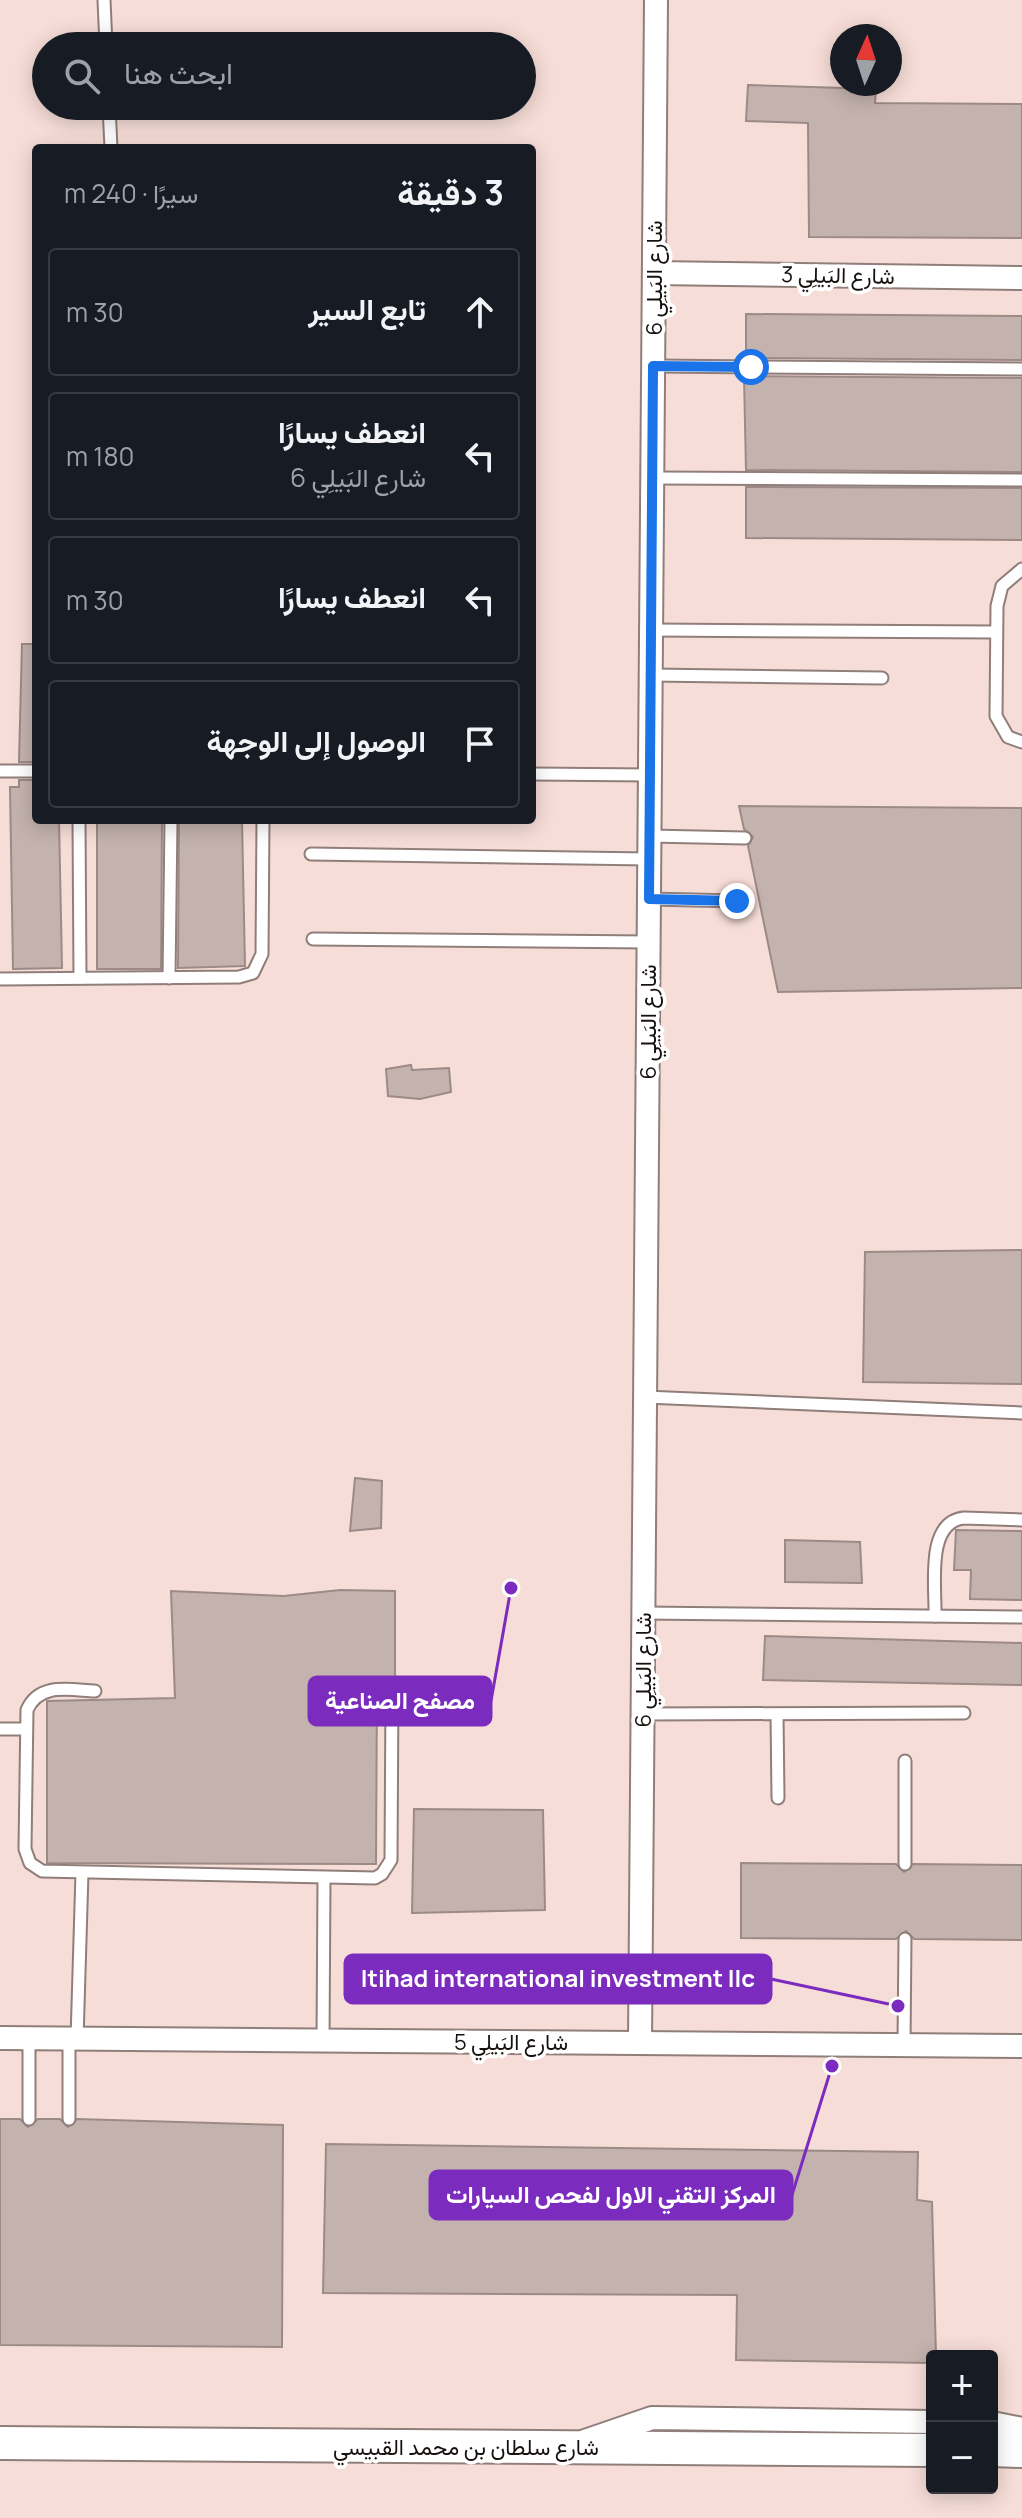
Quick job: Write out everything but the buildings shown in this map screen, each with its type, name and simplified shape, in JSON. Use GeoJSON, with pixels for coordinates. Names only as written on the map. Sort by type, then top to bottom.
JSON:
{"type":"FeatureCollection","features":[{"type":"Feature","properties":{"kind":"main road","name":"شارع سلطان بن محمد القبيسي"},"geometry":{"type":"LineString","coordinates":[[0,2443],[926,2450]]}},
{"type":"Feature","properties":{"kind":"main road"},"geometry":{"type":"LineString","coordinates":[[998,2450],[1022,2451]]}},
{"type":"Feature","properties":{"kind":"street","name":"شارع البَيلِي 6"},"geometry":{"type":"LineString","coordinates":[[640,2043],[656,0]]}},
{"type":"Feature","properties":{"kind":"street","name":"شارع البَيلِي 3"},"geometry":{"type":"LineString","coordinates":[[654,273],[1022,278]]}},
{"type":"Feature","properties":{"kind":"street","name":"شارع البَيلِي 5"},"geometry":{"type":"LineString","coordinates":[[0,2038],[1022,2046]]}},
{"type":"Feature","properties":{"kind":"street"},"geometry":{"type":"LineString","coordinates":[[557,2448],[607,2435],[652,2418],[926,2422]]}},
{"type":"Feature","properties":{"kind":"street"},"geometry":{"type":"LineString","coordinates":[[998,2424],[1022,2429]]}},
{"type":"Feature","properties":{"kind":"lane"},"geometry":{"type":"LineString","coordinates":[[104,0],[105,32]]}},
{"type":"Feature","properties":{"kind":"lane"},"geometry":{"type":"LineString","coordinates":[[110,120],[111,144]]}},
{"type":"Feature","properties":{"kind":"lane"},"geometry":{"type":"LineString","coordinates":[[653,366],[1022,369]]}},
{"type":"Feature","properties":{"kind":"lane"},"geometry":{"type":"LineString","coordinates":[[652,478],[1022,480]]}},
{"type":"Feature","properties":{"kind":"lane"},"geometry":{"type":"LineString","coordinates":[[1022,569],[1009,577],[998,596],[996,632],[997,724],[1008,737],[1022,742]]}},
{"type":"Feature","properties":{"kind":"lane"},"geometry":{"type":"LineString","coordinates":[[651,630],[996,632]]}},
{"type":"Feature","properties":{"kind":"lane"},"geometry":{"type":"LineString","coordinates":[[651,675],[882,678]]}},
{"type":"Feature","properties":{"kind":"lane"},"geometry":{"type":"LineString","coordinates":[[0,771],[32,771]]}},
{"type":"Feature","properties":{"kind":"lane"},"geometry":{"type":"LineString","coordinates":[[536,774],[650,775]]}},
{"type":"Feature","properties":{"kind":"lane"},"geometry":{"type":"LineString","coordinates":[[79,824],[80,978]]}},
{"type":"Feature","properties":{"kind":"lane"},"geometry":{"type":"LineString","coordinates":[[169,978],[171,824]]}},
{"type":"Feature","properties":{"kind":"lane"},"geometry":{"type":"LineString","coordinates":[[0,979],[246,976],[257,968],[262,954],[263,824]]}},
{"type":"Feature","properties":{"kind":"lane"},"geometry":{"type":"LineString","coordinates":[[650,836],[745,838]]}},
{"type":"Feature","properties":{"kind":"lane"},"geometry":{"type":"LineString","coordinates":[[311,854],[649,859]]}},
{"type":"Feature","properties":{"kind":"lane"},"geometry":{"type":"LineString","coordinates":[[649,899],[737,901]]}},
{"type":"Feature","properties":{"kind":"lane"},"geometry":{"type":"LineString","coordinates":[[313,939],[649,942]]}},
{"type":"Feature","properties":{"kind":"lane"},"geometry":{"type":"LineString","coordinates":[[645,1397],[1022,1413]]}},
{"type":"Feature","properties":{"kind":"lane"},"geometry":{"type":"LineString","coordinates":[[935,1616],[938,1536],[942,1529],[956,1519],[1022,1520]]}},
{"type":"Feature","properties":{"kind":"lane"},"geometry":{"type":"LineString","coordinates":[[643,1613],[1022,1617]]}},
{"type":"Feature","properties":{"kind":"lane"},"geometry":{"type":"LineString","coordinates":[[95,1691],[43,1691],[30,1701],[26,1729],[27,1856],[42,1871],[375,1878],[382,1874],[391,1860],[392,1693]]}},
{"type":"Feature","properties":{"kind":"lane"},"geometry":{"type":"LineString","coordinates":[[643,1714],[964,1713]]}},
{"type":"Feature","properties":{"kind":"lane"},"geometry":{"type":"LineString","coordinates":[[777,1714],[778,1798]]}},
{"type":"Feature","properties":{"kind":"lane"},"geometry":{"type":"LineString","coordinates":[[0,1729],[26,1729]]}},
{"type":"Feature","properties":{"kind":"lane"},"geometry":{"type":"LineString","coordinates":[[905,1761],[905,1864]]}},
{"type":"Feature","properties":{"kind":"lane"},"geometry":{"type":"LineString","coordinates":[[69,2119],[82,1873]]}},
{"type":"Feature","properties":{"kind":"lane"},"geometry":{"type":"LineString","coordinates":[[323,2041],[324,1879]]}},
{"type":"Feature","properties":{"kind":"lane"},"geometry":{"type":"LineString","coordinates":[[904,2045],[905,1939]]}},
{"type":"Feature","properties":{"kind":"lane"},"geometry":{"type":"LineString","coordinates":[[29,2038],[29,2119]]}},
{"type":"Feature","properties":{"kind":"shaded area"},"geometry":{"type":"Polygon","coordinates":[[[0,0],[1022,0],[1022,2518],[0,2518],[0,0]]]}},
{"type":"Feature","properties":{"kind":"place","name":"مصفح الصناعية"},"geometry":{"type":"Point","coordinates":[511,1588]}},
{"type":"Feature","properties":{"kind":"place","name":"Itihad international investment llc"},"geometry":{"type":"Point","coordinates":[898,2006]}},
{"type":"Feature","properties":{"kind":"place","name":"المركز التقني الاول لفحص السيارات"},"geometry":{"type":"Point","coordinates":[832,2066]}},
{"type":"Feature","properties":{"kind":"route"},"geometry":{"type":"LineString","coordinates":[[737,901],[649,899],[653,366],[751,367]]}}]}
